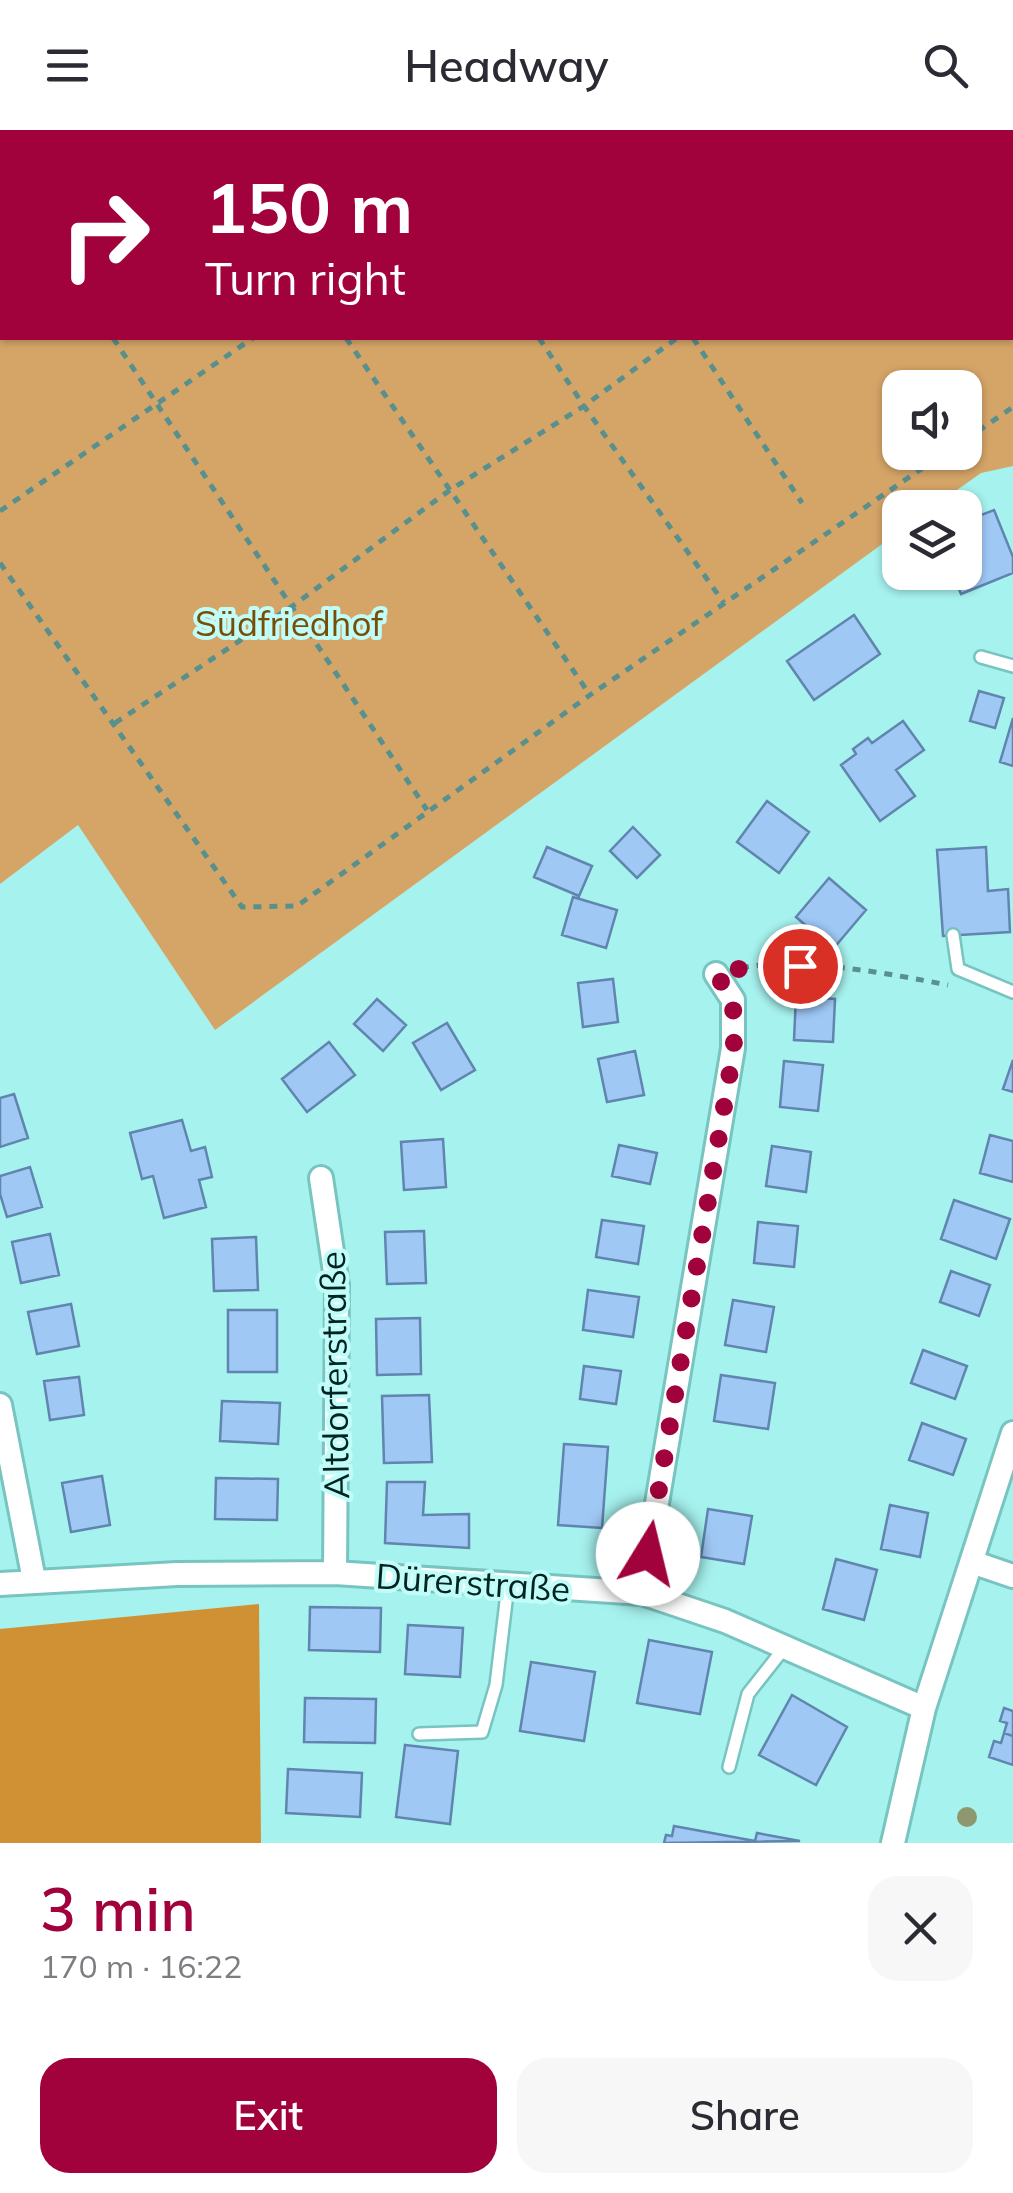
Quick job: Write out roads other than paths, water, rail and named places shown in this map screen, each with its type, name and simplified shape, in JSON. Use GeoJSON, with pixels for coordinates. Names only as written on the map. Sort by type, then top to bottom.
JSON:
{"type":"FeatureCollection","features":[{"type":"Feature","properties":{"kind":"street"},"geometry":{"type":"LineString","coordinates":[[642,1593],[734,1048],[733,1000],[716,974]]}},
{"type":"Feature","properties":{"kind":"street","name":"Altdorferstraße"},"geometry":{"type":"LineString","coordinates":[[321,1178],[337,1286],[336,1573]]}},
{"type":"Feature","properties":{"kind":"street"},"geometry":{"type":"LineString","coordinates":[[0,1404],[34,1580]]}},
{"type":"Feature","properties":{"kind":"street"},"geometry":{"type":"LineString","coordinates":[[892,1843],[924,1708],[1013,1433]]}},
{"type":"Feature","properties":{"kind":"street"},"geometry":{"type":"LineString","coordinates":[[972,1562],[1013,1576]]}},
{"type":"Feature","properties":{"kind":"street","name":"Dürerstraße"},"geometry":{"type":"LineString","coordinates":[[0,1584],[177,1574],[336,1573],[642,1593],[725,1621],[924,1708]]}},
{"type":"Feature","properties":{"kind":"lane"},"geometry":{"type":"LineString","coordinates":[[981,657],[1013,666]]}},
{"type":"Feature","properties":{"kind":"lane"},"geometry":{"type":"LineString","coordinates":[[952,936],[958,969],[1013,992]]}},
{"type":"Feature","properties":{"kind":"lane"},"geometry":{"type":"LineString","coordinates":[[419,1734],[482,1732],[496,1685],[508,1585]]}},
{"type":"Feature","properties":{"kind":"lane"},"geometry":{"type":"LineString","coordinates":[[728,1767],[748,1694],[785,1647]]}},
{"type":"Feature","properties":{"kind":"park label","name":"Südfriedhof"},"geometry":{"type":"Point","coordinates":[289,623]}}]}
